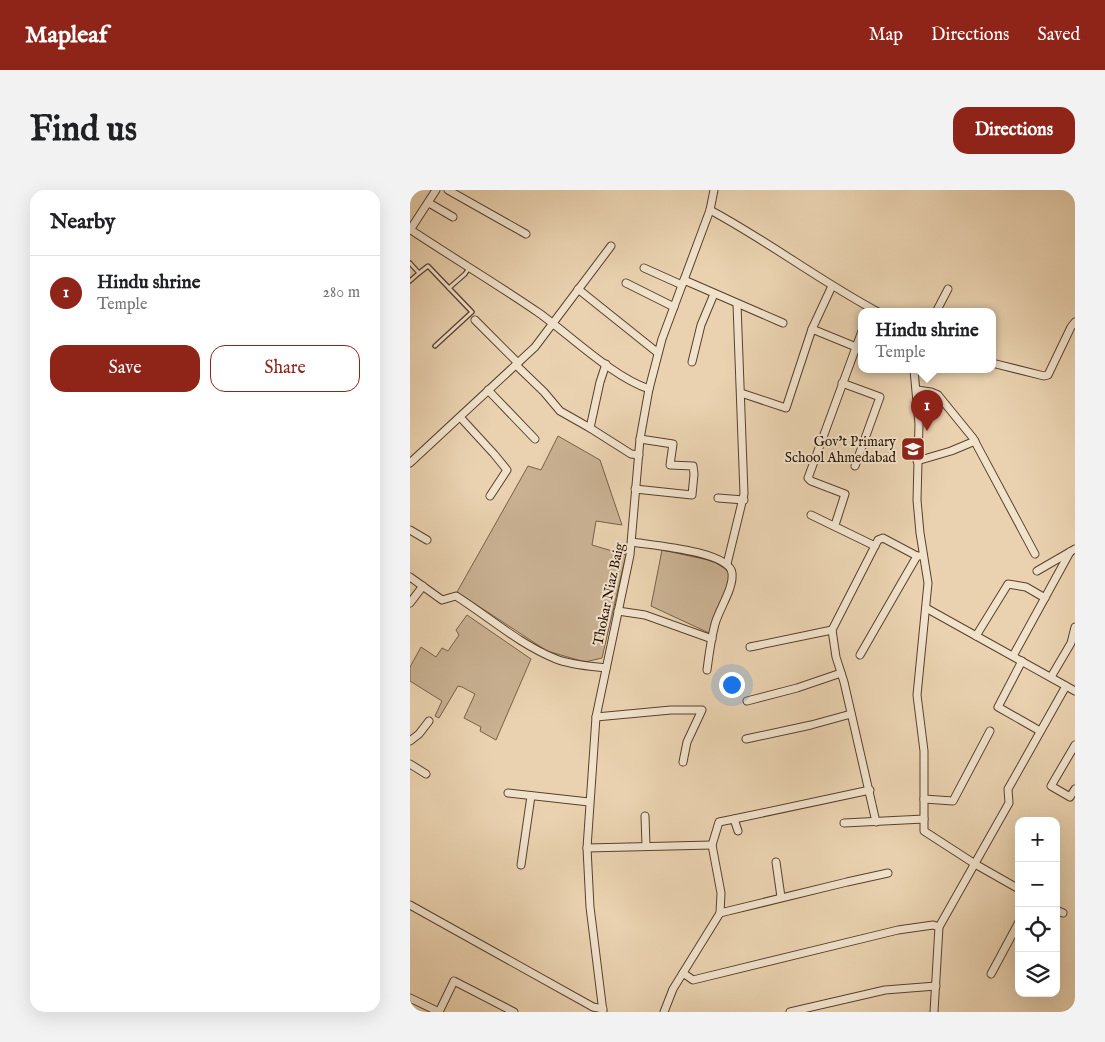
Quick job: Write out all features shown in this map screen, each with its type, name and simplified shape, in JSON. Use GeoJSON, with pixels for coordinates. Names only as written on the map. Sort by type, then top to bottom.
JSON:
{"type":"FeatureCollection","features":[{"type":"Feature","properties":{"kind":"street"},"geometry":{"type":"LineString","coordinates":[[436,190],[410,230],[552,323],[606,364],[638,385],[650,389]]}},
{"type":"Feature","properties":{"kind":"street"},"geometry":{"type":"LineString","coordinates":[[448,190],[526,234]]}},
{"type":"Feature","properties":{"kind":"street","name":"Thokar Niaz Baig"},"geometry":{"type":"LineString","coordinates":[[603,1010],[590,907],[587,848],[596,717],[632,542],[640,439],[658,353],[710,210],[714,190]]}},
{"type":"Feature","properties":{"kind":"street"},"geometry":{"type":"LineString","coordinates":[[428,203],[453,217]]}},
{"type":"Feature","properties":{"kind":"street"},"geometry":{"type":"LineString","coordinates":[[710,210],[867,308]]}},
{"type":"Feature","properties":{"kind":"street"},"geometry":{"type":"LineString","coordinates":[[410,463],[535,347],[611,246]]}},
{"type":"Feature","properties":{"kind":"street"},"geometry":{"type":"LineString","coordinates":[[644,268],[757,310],[782,323]]}},
{"type":"Feature","properties":{"kind":"street"},"geometry":{"type":"LineString","coordinates":[[626,283],[674,307]]}},
{"type":"Feature","properties":{"kind":"street"},"geometry":{"type":"LineString","coordinates":[[740,393],[786,408],[812,329],[832,286]]}},
{"type":"Feature","properties":{"kind":"street"},"geometry":{"type":"LineString","coordinates":[[578,289],[658,353]]}},
{"type":"Feature","properties":{"kind":"street"},"geometry":{"type":"LineString","coordinates":[[938,308],[948,289]]}},
{"type":"Feature","properties":{"kind":"street"},"geometry":{"type":"LineString","coordinates":[[692,362],[701,325],[714,294]]}},
{"type":"Feature","properties":{"kind":"street"},"geometry":{"type":"LineString","coordinates":[[726,564],[744,500],[737,304]]}},
{"type":"Feature","properties":{"kind":"street"},"geometry":{"type":"LineString","coordinates":[[475,320],[560,411],[631,454],[639,456]]}},
{"type":"Feature","properties":{"kind":"street"},"geometry":{"type":"LineString","coordinates":[[996,364],[1044,376],[1048,375],[1075,322]]}},
{"type":"Feature","properties":{"kind":"street"},"geometry":{"type":"LineString","coordinates":[[812,329],[856,347]]}},
{"type":"Feature","properties":{"kind":"street"},"geometry":{"type":"LineString","coordinates":[[835,525],[844,494],[811,481],[808,478],[858,342]]}},
{"type":"Feature","properties":{"kind":"street"},"geometry":{"type":"LineString","coordinates":[[590,428],[606,364]]}},
{"type":"Feature","properties":{"kind":"street"},"geometry":{"type":"LineString","coordinates":[[914,373],[919,424],[917,500],[928,582],[917,695],[924,751],[924,831],[1015,887]]}},
{"type":"Feature","properties":{"kind":"street"},"geometry":{"type":"LineString","coordinates":[[842,383],[880,396],[855,466]]}},
{"type":"Feature","properties":{"kind":"street"},"geometry":{"type":"LineString","coordinates":[[488,390],[535,439]]}},
{"type":"Feature","properties":{"kind":"street"},"geometry":{"type":"LineString","coordinates":[[917,390],[938,395],[975,441],[1035,554]]}},
{"type":"Feature","properties":{"kind":"street"},"geometry":{"type":"LineString","coordinates":[[460,417],[507,470],[490,496]]}},
{"type":"Feature","properties":{"kind":"street"},"geometry":{"type":"LineString","coordinates":[[635,489],[692,495],[693,466],[670,465],[674,444],[640,439]]}},
{"type":"Feature","properties":{"kind":"street"},"geometry":{"type":"LineString","coordinates":[[917,461],[951,451],[975,441]]}},
{"type":"Feature","properties":{"kind":"street"},"geometry":{"type":"LineString","coordinates":[[718,498],[744,500]]}},
{"type":"Feature","properties":{"kind":"street"},"geometry":{"type":"LineString","coordinates":[[811,515],[875,546]]}},
{"type":"Feature","properties":{"kind":"street"},"geometry":{"type":"LineString","coordinates":[[410,530],[426,540]]}},
{"type":"Feature","properties":{"kind":"street"},"geometry":{"type":"LineString","coordinates":[[876,822],[870,790],[836,657],[832,630],[878,540],[884,538],[917,556],[925,557]]}},
{"type":"Feature","properties":{"kind":"street"},"geometry":{"type":"LineString","coordinates":[[632,542],[693,551],[726,564],[731,570],[731,584],[716,623],[707,670]]}},
{"type":"Feature","properties":{"kind":"street"},"geometry":{"type":"LineString","coordinates":[[1037,571],[1072,551]]}},
{"type":"Feature","properties":{"kind":"street"},"geometry":{"type":"LineString","coordinates":[[1013,656],[1072,551]]}},
{"type":"Feature","properties":{"kind":"street"},"geometry":{"type":"LineString","coordinates":[[860,655],[917,556]]}},
{"type":"Feature","properties":{"kind":"street"},"geometry":{"type":"LineString","coordinates":[[410,577],[442,600],[456,596],[512,635],[556,659],[569,663],[606,668]]}},
{"type":"Feature","properties":{"kind":"street"},"geometry":{"type":"LineString","coordinates":[[976,636],[1008,584],[1026,587],[1045,598]]}},
{"type":"Feature","properties":{"kind":"street"},"geometry":{"type":"LineString","coordinates":[[410,604],[423,586]]}},
{"type":"Feature","properties":{"kind":"street"},"geometry":{"type":"LineString","coordinates":[[926,608],[1075,691]]}},
{"type":"Feature","properties":{"kind":"street"},"geometry":{"type":"LineString","coordinates":[[618,611],[645,615],[712,639]]}},
{"type":"Feature","properties":{"kind":"street"},"geometry":{"type":"LineString","coordinates":[[1051,677],[1071,643],[1075,627]]}},
{"type":"Feature","properties":{"kind":"street"},"geometry":{"type":"LineString","coordinates":[[750,647],[832,630]]}},
{"type":"Feature","properties":{"kind":"street"},"geometry":{"type":"LineString","coordinates":[[1022,661],[998,707],[1040,730]]}},
{"type":"Feature","properties":{"kind":"street"},"geometry":{"type":"LineString","coordinates":[[747,701],[797,688],[841,673]]}},
{"type":"Feature","properties":{"kind":"street"},"geometry":{"type":"LineString","coordinates":[[934,1012],[939,927],[1009,803],[1008,790],[1066,686]]}},
{"type":"Feature","properties":{"kind":"street"},"geometry":{"type":"LineString","coordinates":[[596,717],[663,710],[702,710],[687,742],[683,762]]}},
{"type":"Feature","properties":{"kind":"street"},"geometry":{"type":"LineString","coordinates":[[746,739],[811,725],[850,714]]}},
{"type":"Feature","properties":{"kind":"street"},"geometry":{"type":"LineString","coordinates":[[410,741],[419,734],[430,720]]}},
{"type":"Feature","properties":{"kind":"street"},"geometry":{"type":"LineString","coordinates":[[924,799],[953,801],[990,731]]}},
{"type":"Feature","properties":{"kind":"street"},"geometry":{"type":"LineString","coordinates":[[1075,745],[1051,786],[1070,797],[1075,789]]}},
{"type":"Feature","properties":{"kind":"street"},"geometry":{"type":"LineString","coordinates":[[410,764],[426,774]]}},
{"type":"Feature","properties":{"kind":"street"},"geometry":{"type":"LineString","coordinates":[[664,1012],[673,989],[720,913],[721,893],[712,845],[719,822],[870,790]]}},
{"type":"Feature","properties":{"kind":"street"},"geometry":{"type":"LineString","coordinates":[[508,793],[589,802]]}},
{"type":"Feature","properties":{"kind":"street"},"geometry":{"type":"LineString","coordinates":[[521,865],[531,796]]}},
{"type":"Feature","properties":{"kind":"street"},"geometry":{"type":"LineString","coordinates":[[645,816],[646,846]]}},
{"type":"Feature","properties":{"kind":"street"},"geometry":{"type":"LineString","coordinates":[[734,819],[738,831]]}},
{"type":"Feature","properties":{"kind":"street"},"geometry":{"type":"LineString","coordinates":[[844,823],[924,819]]}},
{"type":"Feature","properties":{"kind":"street"},"geometry":{"type":"LineString","coordinates":[[587,848],[712,845]]}},
{"type":"Feature","properties":{"kind":"street"},"geometry":{"type":"LineString","coordinates":[[776,862],[782,897]]}},
{"type":"Feature","properties":{"kind":"street"},"geometry":{"type":"LineString","coordinates":[[720,913],[846,882],[888,874]]}},
{"type":"Feature","properties":{"kind":"street"},"geometry":{"type":"LineString","coordinates":[[410,905],[593,1008],[603,1010]]}},
{"type":"Feature","properties":{"kind":"street"},"geometry":{"type":"LineString","coordinates":[[683,973],[693,980],[898,930],[933,925],[939,927]]}},
{"type":"Feature","properties":{"kind":"street"},"geometry":{"type":"LineString","coordinates":[[991,974],[1015,929]]}},
{"type":"Feature","properties":{"kind":"street"},"geometry":{"type":"LineString","coordinates":[[410,998],[439,1012],[454,982],[514,1012]]}},
{"type":"Feature","properties":{"kind":"street"},"geometry":{"type":"LineString","coordinates":[[790,1012],[885,990],[936,986]]}},
{"type":"Feature","properties":{"kind":"lane"},"geometry":{"type":"LineString","coordinates":[[410,263],[420,273]]}},
{"type":"Feature","properties":{"kind":"lane"},"geometry":{"type":"LineString","coordinates":[[410,282],[428,266],[472,312],[435,346]]}},
{"type":"Feature","properties":{"kind":"lane"},"geometry":{"type":"LineString","coordinates":[[449,288],[469,268]]}},
{"type":"Feature","properties":{"kind":"shaded area"},"geometry":{"type":"Polygon","coordinates":[[[558,436],[600,460],[622,525],[596,521],[592,545],[626,555],[602,658],[585,662],[547,651],[457,592],[528,466],[541,470],[558,436]]]}},
{"type":"Feature","properties":{"kind":"shaded area"},"geometry":{"type":"Polygon","coordinates":[[[662,550],[713,561],[730,572],[730,584],[709,633],[651,606],[662,550]]]}},
{"type":"Feature","properties":{"kind":"shaded area"},"geometry":{"type":"Polygon","coordinates":[[[467,615],[531,659],[496,740],[480,731],[481,727],[464,718],[475,694],[458,686],[439,718],[435,716],[442,701],[410,681],[410,667],[421,647],[436,657],[442,648],[448,651],[459,635],[456,630],[467,615]]]}},
{"type":"Feature","properties":{"kind":"place","name":"Hindu shrine"},"geometry":{"type":"Point","coordinates":[927,431]}},
{"type":"Feature","properties":{"kind":"place","name":"Gov't Primary School Ahmedabad"},"geometry":{"type":"Point","coordinates":[913,449]}}]}
